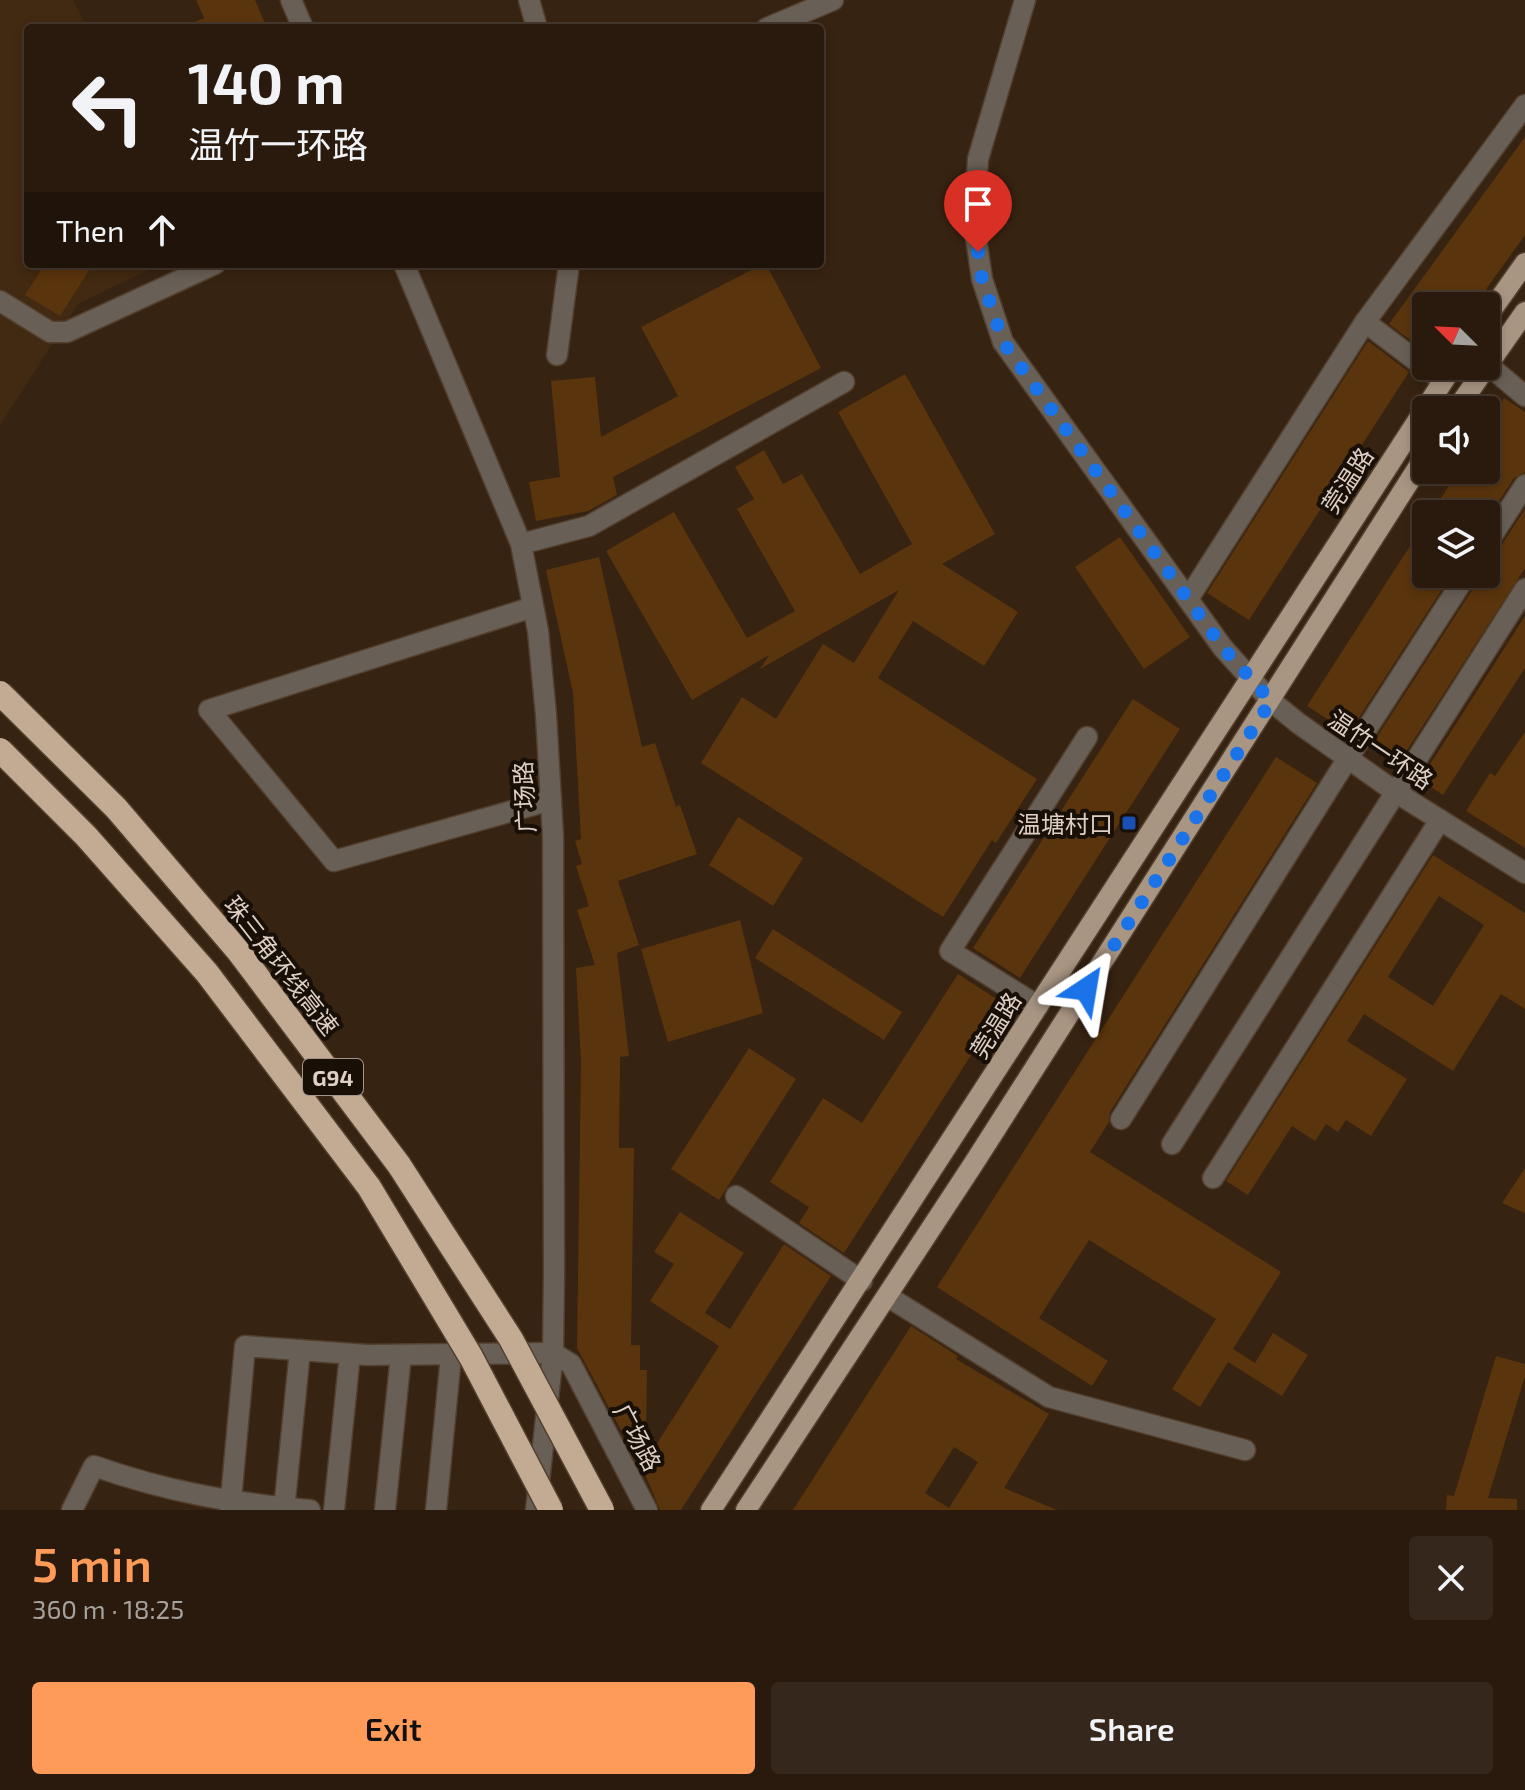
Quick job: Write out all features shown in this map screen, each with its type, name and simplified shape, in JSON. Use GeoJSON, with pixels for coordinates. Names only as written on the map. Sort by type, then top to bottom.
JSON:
{"type":"FeatureCollection","features":[{"type":"Feature","properties":{"kind":"highway","name":"珠三角环线高速"},"geometry":{"type":"LineString","coordinates":[[0,693],[116,808],[239,952],[399,1165],[511,1339],[602,1510]]}},
{"type":"Feature","properties":{"kind":"highway","name":"G94"},"geometry":{"type":"LineString","coordinates":[[0,750],[86,836],[207,973],[369,1187],[471,1357],[551,1510]]}},
{"type":"Feature","properties":{"kind":"main road"},"geometry":{"type":"LineString","coordinates":[[1500,298],[1525,263]]}},
{"type":"Feature","properties":{"kind":"main road"},"geometry":{"type":"LineString","coordinates":[[1500,348],[1525,312]]}},
{"type":"Feature","properties":{"kind":"main road","name":"莞温路"},"geometry":{"type":"LineString","coordinates":[[711,1510],[1444,380]]}},
{"type":"Feature","properties":{"kind":"main road"},"geometry":{"type":"LineString","coordinates":[[746,1510],[1271,701],[1412,477]]}},
{"type":"Feature","properties":{"kind":"street"},"geometry":{"type":"LineString","coordinates":[[291,0],[301,24]]}},
{"type":"Feature","properties":{"kind":"street"},"geometry":{"type":"LineString","coordinates":[[529,0],[536,24]]}},
{"type":"Feature","properties":{"kind":"street"},"geometry":{"type":"LineString","coordinates":[[776,24],[833,0]]}},
{"type":"Feature","properties":{"kind":"street","name":"温竹一环路"},"geometry":{"type":"LineString","coordinates":[[1025,0],[978,159],[974,224],[982,279],[1003,342],[1223,648],[1249,679],[1298,723],[1397,793],[1525,873]]}},
{"type":"Feature","properties":{"kind":"street"},"geometry":{"type":"LineString","coordinates":[[1188,599],[1365,322],[1525,105]]}},
{"type":"Feature","properties":{"kind":"street"},"geometry":{"type":"LineString","coordinates":[[0,301],[50,332],[67,332],[206,268]]}},
{"type":"Feature","properties":{"kind":"street","name":"广场路"},"geometry":{"type":"LineString","coordinates":[[406,268],[521,544],[544,687],[551,800],[553,1353],[536,1510]]}},
{"type":"Feature","properties":{"kind":"street"},"geometry":{"type":"LineString","coordinates":[[557,355],[568,268]]}},
{"type":"Feature","properties":{"kind":"street"},"geometry":{"type":"LineString","coordinates":[[1365,322],[1412,351]]}},
{"type":"Feature","properties":{"kind":"street"},"geometry":{"type":"LineString","coordinates":[[1500,375],[1525,396]]}},
{"type":"Feature","properties":{"kind":"street"},"geometry":{"type":"LineString","coordinates":[[521,544],[589,526],[844,382]]}},
{"type":"Feature","properties":{"kind":"street"},"geometry":{"type":"LineString","coordinates":[[1500,523],[1525,485]]}},
{"type":"Feature","properties":{"kind":"street"},"geometry":{"type":"LineString","coordinates":[[1121,1119],[1458,588]]}},
{"type":"Feature","properties":{"kind":"street"},"geometry":{"type":"LineString","coordinates":[[1172,1144],[1525,589]]}},
{"type":"Feature","properties":{"kind":"street"},"geometry":{"type":"LineString","coordinates":[[533,607],[209,710],[334,861],[551,800]]}},
{"type":"Feature","properties":{"kind":"street"},"geometry":{"type":"LineString","coordinates":[[1038,1006],[950,951],[1087,737]]}},
{"type":"Feature","properties":{"kind":"street"},"geometry":{"type":"LineString","coordinates":[[1213,1178],[1440,820]]}},
{"type":"Feature","properties":{"kind":"street"},"geometry":{"type":"LineString","coordinates":[[736,1196],[862,1281]]}},
{"type":"Feature","properties":{"kind":"street"},"geometry":{"type":"LineString","coordinates":[[887,1296],[1049,1397],[1245,1450]]}},
{"type":"Feature","properties":{"kind":"street"},"geometry":{"type":"LineString","coordinates":[[231,1506],[245,1346],[350,1354],[451,1356],[553,1353]]}},
{"type":"Feature","properties":{"kind":"street"},"geometry":{"type":"LineString","coordinates":[[284,1509],[300,1350]]}},
{"type":"Feature","properties":{"kind":"street","name":"广场路"},"geometry":{"type":"LineString","coordinates":[[553,1353],[633,1510]]}},
{"type":"Feature","properties":{"kind":"street","name":"广场路"},"geometry":{"type":"LineString","coordinates":[[553,1353],[571,1364],[647,1510]]}},
{"type":"Feature","properties":{"kind":"street"},"geometry":{"type":"LineString","coordinates":[[334,1510],[350,1354]]}},
{"type":"Feature","properties":{"kind":"street"},"geometry":{"type":"LineString","coordinates":[[385,1510],[401,1355]]}},
{"type":"Feature","properties":{"kind":"street"},"geometry":{"type":"LineString","coordinates":[[436,1510],[451,1356]]}},
{"type":"Feature","properties":{"kind":"street"},"geometry":{"type":"LineString","coordinates":[[72,1510],[94,1466],[231,1506],[310,1510]]}},
{"type":"Feature","properties":{"kind":"shaded area"},"geometry":{"type":"Polygon","coordinates":[[[0,0],[73,0],[85,24],[24,24],[24,268],[153,268],[78,304],[0,425],[0,0]]]}},
{"type":"Feature","properties":{"kind":"building"},"geometry":{"type":"Polygon","coordinates":[[[196,0],[255,0],[265,24],[190,24],[204,18],[196,0]]]}},
{"type":"Feature","properties":{"kind":"building"},"geometry":{"type":"Polygon","coordinates":[[[1525,137],[1525,235],[1484,292],[1412,292],[1525,137]]]}},
{"type":"Feature","properties":{"kind":"building"},"geometry":{"type":"Polygon","coordinates":[[[42,268],[90,268],[60,316],[25,295],[42,268]]]}},
{"type":"Feature","properties":{"kind":"building"},"geometry":{"type":"Polygon","coordinates":[[[755,268],[768,268],[821,368],[613,477],[617,495],[588,511],[536,521],[529,482],[560,477],[551,381],[595,377],[601,437],[678,396],[641,327],[755,268]]]}},
{"type":"Feature","properties":{"kind":"building"},"geometry":{"type":"Polygon","coordinates":[[[1412,292],[1412,341],[1389,324],[1412,292]]]}},
{"type":"Feature","properties":{"kind":"building"},"geometry":{"type":"Polygon","coordinates":[[[1368,341],[1409,372],[1249,620],[1207,593],[1368,341]]]}},
{"type":"Feature","properties":{"kind":"building"},"geometry":{"type":"Polygon","coordinates":[[[905,374],[995,534],[942,564],[1018,612],[984,666],[913,621],[878,678],[1037,779],[996,843],[992,840],[943,917],[701,763],[742,697],[776,719],[823,644],[854,663],[899,590],[760,669],[769,655],[692,700],[606,551],[674,512],[747,638],[795,611],[737,509],[754,499],[735,467],[764,450],[783,484],[802,474],[860,574],[912,544],[838,412],[905,374]]]}},
{"type":"Feature","properties":{"kind":"building"},"geometry":{"type":"Polygon","coordinates":[[[1504,398],[1525,412],[1525,472],[1514,478],[1500,500],[1440,500],[1450,484],[1500,484],[1500,404],[1504,398]]]}},
{"type":"Feature","properties":{"kind":"building"},"geometry":{"type":"Polygon","coordinates":[[[1525,509],[1525,568],[1400,761],[1373,743],[1473,588],[1500,588],[1500,547],[1525,509]]]}},
{"type":"Feature","properties":{"kind":"building"},"geometry":{"type":"Polygon","coordinates":[[[1120,537],[1190,637],[1144,669],[1075,567],[1120,537]]]}},
{"type":"Feature","properties":{"kind":"building"},"geometry":{"type":"Polygon","coordinates":[[[1412,543],[1412,588],[1443,588],[1349,733],[1307,706],[1412,543]]]}},
{"type":"Feature","properties":{"kind":"building"},"geometry":{"type":"Polygon","coordinates":[[[599,557],[642,747],[655,743],[676,807],[680,805],[697,854],[618,881],[639,945],[617,953],[629,1056],[620,1057],[619,1148],[634,1148],[631,1345],[640,1345],[640,1370],[647,1370],[646,1435],[623,1434],[577,1348],[581,1062],[576,968],[595,965],[577,910],[589,906],[576,866],[582,864],[575,841],[581,839],[573,693],[546,570],[599,557]]]}},
{"type":"Feature","properties":{"kind":"building"},"geometry":{"type":"Polygon","coordinates":[[[1525,616],[1525,668],[1443,795],[1420,780],[1525,616]]]}},
{"type":"Feature","properties":{"kind":"building"},"geometry":{"type":"Polygon","coordinates":[[[1133,699],[1180,729],[1020,978],[973,948],[1133,699]]]}},
{"type":"Feature","properties":{"kind":"building"},"geometry":{"type":"Polygon","coordinates":[[[1525,732],[1525,848],[1466,811],[1490,773],[1495,776],[1525,732]]]}},
{"type":"Feature","properties":{"kind":"building"},"geometry":{"type":"Polygon","coordinates":[[[1276,757],[1317,783],[1110,1112],[1109,1122],[1090,1152],[1281,1272],[1233,1349],[1255,1363],[1273,1333],[1308,1355],[1282,1396],[1228,1362],[1200,1407],[1172,1389],[1216,1319],[1089,1240],[1039,1318],[1108,1361],[1092,1386],[937,1287],[1276,757]]]}},
{"type":"Feature","properties":{"kind":"building"},"geometry":{"type":"Polygon","coordinates":[[[738,817],[803,858],[773,906],[709,865],[738,817]]]}},
{"type":"Feature","properties":{"kind":"building"},"geometry":{"type":"Polygon","coordinates":[[[1433,855],[1525,913],[1525,1009],[1501,994],[1453,1071],[1364,1014],[1347,1041],[1407,1079],[1371,1136],[1346,1120],[1338,1132],[1326,1124],[1315,1141],[1292,1126],[1248,1195],[1226,1181],[1433,855]],[[1439,896],[1388,977],[1433,1006],[1484,925],[1439,896]]]}},
{"type":"Feature","properties":{"kind":"building"},"geometry":{"type":"Polygon","coordinates":[[[740,920],[763,1013],[668,1042],[641,949],[740,920]]]}},
{"type":"Feature","properties":{"kind":"building"},"geometry":{"type":"Polygon","coordinates":[[[773,929],[902,1012],[884,1040],[755,958],[773,929]]]}},
{"type":"Feature","properties":{"kind":"building"},"geometry":{"type":"Polygon","coordinates":[[[958,974],[1004,1004],[844,1253],[799,1223],[809,1207],[770,1182],[823,1098],[862,1123],[958,974]]]}},
{"type":"Feature","properties":{"kind":"building"},"geometry":{"type":"Polygon","coordinates":[[[749,1048],[796,1079],[719,1200],[671,1169],[749,1048]]]}},
{"type":"Feature","properties":{"kind":"building"},"geometry":{"type":"Polygon","coordinates":[[[1525,1168],[1525,1213],[1502,1203],[1525,1168]]]}},
{"type":"Feature","properties":{"kind":"building"},"geometry":{"type":"Polygon","coordinates":[[[680,1212],[744,1253],[705,1313],[730,1329],[784,1244],[831,1276],[681,1510],[660,1510],[642,1467],[719,1346],[650,1301],[674,1264],[654,1252],[680,1212]]]}},
{"type":"Feature","properties":{"kind":"building"},"geometry":{"type":"Polygon","coordinates":[[[911,1326],[958,1356],[956,1359],[1049,1414],[1004,1488],[1057,1510],[793,1510],[911,1326]],[[954,1447],[925,1493],[949,1508],[978,1462],[954,1447]]]}},
{"type":"Feature","properties":{"kind":"building"},"geometry":{"type":"Polygon","coordinates":[[[1496,1356],[1525,1364],[1525,1376],[1488,1498],[1517,1499],[1517,1510],[1446,1510],[1447,1495],[1454,1496],[1496,1356]]]}},
{"type":"Feature","properties":{"kind":"place","name":"温塘村口"},"geometry":{"type":"Point","coordinates":[1129,823]}},
{"type":"Feature","properties":{"kind":"route"},"geometry":{"type":"LineString","coordinates":[[978,252],[982,279],[1003,342],[1223,648],[1271,701],[1086,989]]}}]}
